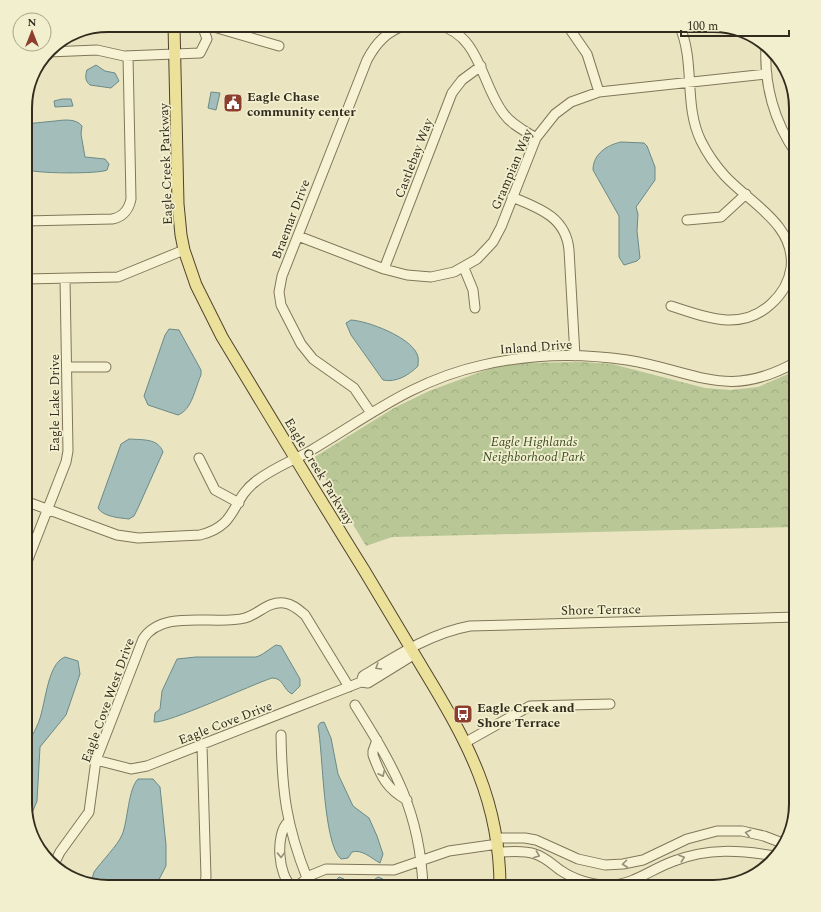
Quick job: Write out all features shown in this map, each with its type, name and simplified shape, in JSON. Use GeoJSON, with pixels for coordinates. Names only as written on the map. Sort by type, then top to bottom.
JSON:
{"type":"FeatureCollection","features":[{"type":"Feature","properties":{"kind":"main road","name":"Eagle Creek Parkway"},"geometry":{"type":"LineString","coordinates":[[174,32],[178,204],[184,250],[196,285],[212,319],[466,742],[486,794],[498,845],[500,880]]}},
{"type":"Feature","properties":{"kind":"street"},"geometry":{"type":"LineString","coordinates":[[57,52],[97,50],[128,56],[200,53],[207,39],[204,32]]}},
{"type":"Feature","properties":{"kind":"street"},"geometry":{"type":"LineString","coordinates":[[231,32],[279,46]]}},
{"type":"Feature","properties":{"kind":"street","name":"Braemar Drive"},"geometry":{"type":"LineString","coordinates":[[371,413],[354,388],[306,352],[283,312],[279,299],[280,285],[298,236],[371,51],[380,40],[390,32]]}},
{"type":"Feature","properties":{"kind":"street"},"geometry":{"type":"LineString","coordinates":[[455,32],[467,43],[504,115],[516,126],[536,138]]}},
{"type":"Feature","properties":{"kind":"street"},"geometry":{"type":"LineString","coordinates":[[572,32],[587,54],[599,92]]}},
{"type":"Feature","properties":{"kind":"street"},"geometry":{"type":"LineString","coordinates":[[681,32],[687,48],[692,115],[704,146],[721,172],[746,194],[778,226],[787,240],[789,247]]}},
{"type":"Feature","properties":{"kind":"street"},"geometry":{"type":"LineString","coordinates":[[766,54],[767,74],[771,98],[778,120],[789,140]]}},
{"type":"Feature","properties":{"kind":"street"},"geometry":{"type":"LineString","coordinates":[[32,221],[112,219],[121,215],[128,208],[131,195],[128,56]]}},
{"type":"Feature","properties":{"kind":"street","name":"Castlebay Way"},"geometry":{"type":"LineString","coordinates":[[384,269],[452,93],[462,80],[480,66]]}},
{"type":"Feature","properties":{"kind":"street","name":"Grampian Way"},"geometry":{"type":"LineString","coordinates":[[298,236],[384,269],[407,275],[431,277],[444,275],[464,268],[480,257],[493,242],[501,227],[536,138],[546,124],[574,100],[599,92],[767,74]]}},
{"type":"Feature","properties":{"kind":"street"},"geometry":{"type":"LineString","coordinates":[[687,220],[721,218],[746,194]]}},
{"type":"Feature","properties":{"kind":"street"},"geometry":{"type":"LineString","coordinates":[[512,197],[548,213],[556,220],[565,234],[569,250],[575,356]]}},
{"type":"Feature","properties":{"kind":"street"},"geometry":{"type":"LineString","coordinates":[[32,279],[108,278],[122,276],[184,250]]}},
{"type":"Feature","properties":{"kind":"street"},"geometry":{"type":"LineString","coordinates":[[464,268],[473,290],[475,308]]}},
{"type":"Feature","properties":{"kind":"street"},"geometry":{"type":"LineString","coordinates":[[671,306],[714,320],[735,321],[759,314],[771,305],[782,292],[789,275]]}},
{"type":"Feature","properties":{"kind":"street","name":"Eagle Lake Drive"},"geometry":{"type":"LineString","coordinates":[[32,549],[68,456],[65,279]]}},
{"type":"Feature","properties":{"kind":"street","name":"Inland Drive"},"geometry":{"type":"LineString","coordinates":[[32,503],[117,536],[138,538],[207,534],[225,523],[248,488],[256,481],[416,386],[462,370],[517,359],[575,356],[626,360],[699,378],[723,382],[746,381],[760,378],[779,372],[789,366]]}},
{"type":"Feature","properties":{"kind":"street"},"geometry":{"type":"LineString","coordinates":[[67,367],[106,367]]}},
{"type":"Feature","properties":{"kind":"street"},"geometry":{"type":"LineString","coordinates":[[199,458],[215,490],[239,503]]}},
{"type":"Feature","properties":{"kind":"street","name":"Eagle Cove West Drive"},"geometry":{"type":"LineString","coordinates":[[56,860],[89,812],[96,760],[144,639],[149,632],[158,625],[172,621],[243,618],[251,616],[265,606],[275,603],[285,603],[295,607],[305,615],[349,687]]}},
{"type":"Feature","properties":{"kind":"street","name":"Shore Terrace"},"geometry":{"type":"LineString","coordinates":[[413,652],[448,630],[473,625],[789,617]]}},
{"type":"Feature","properties":{"kind":"street","name":"Eagle Cove Drive"},"geometry":{"type":"LineString","coordinates":[[96,760],[127,768],[140,768],[361,682],[363,676],[413,652]]}},
{"type":"Feature","properties":{"kind":"street"},"geometry":{"type":"LineString","coordinates":[[466,742],[530,706],[610,704]]}},
{"type":"Feature","properties":{"kind":"street"},"geometry":{"type":"LineString","coordinates":[[355,705],[397,775],[407,800],[414,822],[421,859],[422,880]]}},
{"type":"Feature","properties":{"kind":"street"},"geometry":{"type":"LineString","coordinates":[[280,735],[283,788],[288,822],[307,878],[317,871],[330,868],[394,870],[421,859],[467,848],[498,845],[525,838],[536,840],[568,856],[590,863],[605,865],[639,861],[656,855],[686,839],[717,831],[742,831],[764,836],[779,842]]}},
{"type":"Feature","properties":{"kind":"street"},"geometry":{"type":"LineString","coordinates":[[377,740],[373,756],[392,791],[407,800]]}},
{"type":"Feature","properties":{"kind":"street"},"geometry":{"type":"LineString","coordinates":[[202,745],[205,880]]}},
{"type":"Feature","properties":{"kind":"street"},"geometry":{"type":"LineString","coordinates":[[287,880],[282,866],[281,835],[288,822]]}},
{"type":"Feature","properties":{"kind":"street"},"geometry":{"type":"LineString","coordinates":[[498,845],[536,854],[574,878],[580,880]]}},
{"type":"Feature","properties":{"kind":"street"},"geometry":{"type":"LineString","coordinates":[[634,880],[672,861],[711,851],[742,850],[769,855]]}},
{"type":"Feature","properties":{"kind":"green space","name":"Eagle Highlands Neighborhood Park"},"geometry":{"type":"Polygon","coordinates":[[[583,362],[612,364],[705,388],[731,390],[758,387],[789,374],[789,527],[392,537],[366,546],[313,458],[394,408],[429,391],[491,368],[521,363],[583,362]]]}},
{"type":"Feature","properties":{"kind":"water"},"geometry":{"type":"Polygon","coordinates":[[[96,65],[105,71],[115,73],[119,81],[111,88],[90,85],[86,78],[87,70],[96,65]]]}},
{"type":"Feature","properties":{"kind":"water"},"geometry":{"type":"Polygon","coordinates":[[[211,92],[220,93],[216,110],[208,108],[211,92]]]}},
{"type":"Feature","properties":{"kind":"water"},"geometry":{"type":"Polygon","coordinates":[[[71,99],[73,106],[55,107],[54,101],[71,99]]]}},
{"type":"Feature","properties":{"kind":"water"},"geometry":{"type":"Polygon","coordinates":[[[62,120],[69,120],[79,123],[82,126],[81,134],[85,157],[105,159],[109,164],[107,170],[66,173],[32,171],[32,123],[62,120]]]}},
{"type":"Feature","properties":{"kind":"water"},"geometry":{"type":"Polygon","coordinates":[[[621,142],[644,143],[647,146],[655,167],[655,180],[636,207],[638,214],[637,231],[640,258],[637,261],[624,265],[619,257],[619,216],[593,170],[595,159],[602,151],[611,145],[621,142]]]}},
{"type":"Feature","properties":{"kind":"water"},"geometry":{"type":"Polygon","coordinates":[[[351,320],[368,323],[398,336],[413,348],[418,355],[418,366],[402,378],[388,381],[383,380],[351,335],[346,323],[351,320]]]}},
{"type":"Feature","properties":{"kind":"water"},"geometry":{"type":"Polygon","coordinates":[[[169,329],[179,330],[201,370],[201,375],[190,404],[178,415],[148,405],[144,396],[165,335],[169,329]]]}},
{"type":"Feature","properties":{"kind":"water"},"geometry":{"type":"Polygon","coordinates":[[[129,439],[153,442],[161,447],[163,452],[134,516],[129,519],[108,515],[100,511],[98,508],[121,444],[129,439]]]}},
{"type":"Feature","properties":{"kind":"water"},"geometry":{"type":"Polygon","coordinates":[[[276,645],[281,646],[300,679],[300,686],[292,694],[279,680],[272,678],[192,711],[162,721],[154,722],[155,713],[160,709],[162,691],[177,659],[196,657],[256,657],[276,645]]]}},
{"type":"Feature","properties":{"kind":"water"},"geometry":{"type":"Polygon","coordinates":[[[65,657],[78,661],[80,674],[66,715],[40,747],[37,801],[32,812],[32,736],[40,718],[50,677],[59,661],[65,657]]]}},
{"type":"Feature","properties":{"kind":"water"},"geometry":{"type":"Polygon","coordinates":[[[324,722],[331,738],[338,774],[353,806],[369,818],[377,836],[383,854],[380,863],[366,854],[356,851],[352,852],[348,858],[341,859],[335,850],[327,817],[318,726],[320,723],[324,722]]]}},
{"type":"Feature","properties":{"kind":"water"},"geometry":{"type":"Polygon","coordinates":[[[138,779],[153,779],[160,787],[166,845],[166,866],[159,880],[108,880],[92,878],[94,872],[117,844],[122,835],[130,797],[138,779]]]}},
{"type":"Feature","properties":{"kind":"water"},"geometry":{"type":"Polygon","coordinates":[[[339,877],[344,880],[336,880],[339,877]]]}},
{"type":"Feature","properties":{"kind":"water"},"geometry":{"type":"Polygon","coordinates":[[[378,877],[383,880],[374,880],[378,877]]]}},
{"type":"Feature","properties":{"kind":"place","name":"Eagle Chase community center"},"geometry":{"type":"Point","coordinates":[233,103]}},
{"type":"Feature","properties":{"kind":"place","name":"Eagle Creek and Shore Terrace"},"geometry":{"type":"Point","coordinates":[463,714]}}]}
